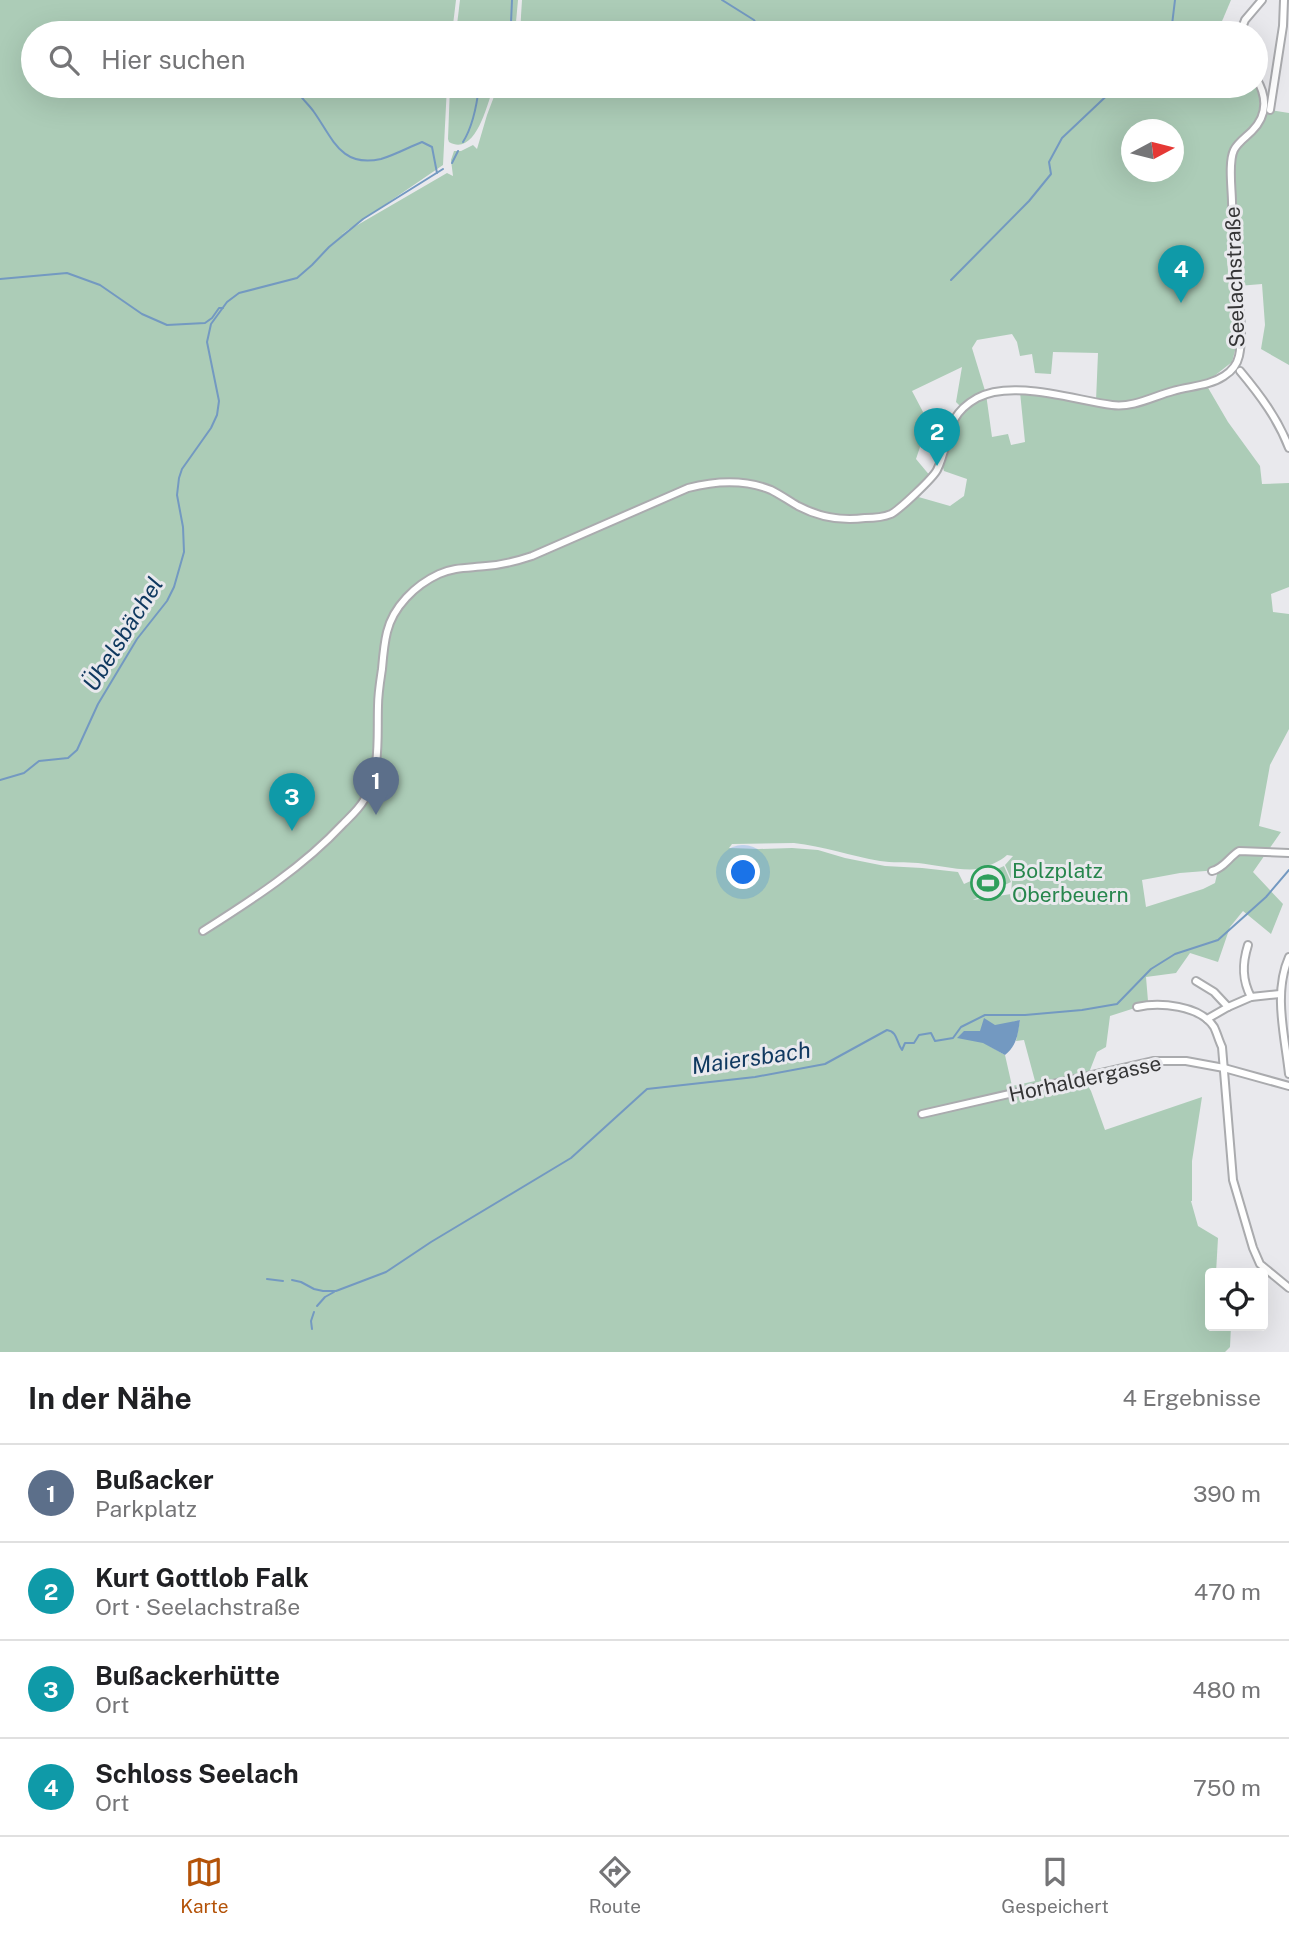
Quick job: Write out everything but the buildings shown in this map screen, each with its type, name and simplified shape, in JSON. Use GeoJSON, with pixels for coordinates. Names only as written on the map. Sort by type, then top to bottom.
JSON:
{"type":"FeatureCollection","features":[{"type":"Feature","properties":{"kind":"street"},"geometry":{"type":"LineString","coordinates":[[1245,21],[1262,0]]}},
{"type":"Feature","properties":{"kind":"street"},"geometry":{"type":"LineString","coordinates":[[1270,110],[1284,0]]}},
{"type":"Feature","properties":{"kind":"street"},"geometry":{"type":"LineString","coordinates":[[1281,40],[1289,42]]}},
{"type":"Feature","properties":{"kind":"street","name":"Seelachstraße"},"geometry":{"type":"LineString","coordinates":[[203,931],[276,883],[332,836],[363,802],[375,773],[378,753],[378,704],[386,633],[401,604],[425,581],[458,567],[513,562],[532,556],[688,488],[708,484],[737,483],[762,487],[808,510],[839,518],[868,518],[893,513],[935,474],[954,420],[962,409],[979,397],[992,392],[1013,390],[1128,405],[1226,376],[1235,368],[1240,354],[1241,322],[1233,230],[1231,157],[1238,143],[1255,128],[1262,115],[1264,98]]}},
{"type":"Feature","properties":{"kind":"street"},"geometry":{"type":"LineString","coordinates":[[1240,371],[1268,406],[1289,449]]}},
{"type":"Feature","properties":{"kind":"street"},"geometry":{"type":"LineString","coordinates":[[1212,871],[1219,870],[1239,851],[1289,853]]}},
{"type":"Feature","properties":{"kind":"street"},"geometry":{"type":"LineString","coordinates":[[1248,945],[1243,963],[1245,986],[1251,997]]}},
{"type":"Feature","properties":{"kind":"street"},"geometry":{"type":"LineString","coordinates":[[1289,957],[1280,994],[1289,1074]]}},
{"type":"Feature","properties":{"kind":"street"},"geometry":{"type":"LineString","coordinates":[[1196,981],[1214,992],[1227,1007]]}},
{"type":"Feature","properties":{"kind":"street"},"geometry":{"type":"LineString","coordinates":[[1207,1019],[1251,997],[1280,994]]}},
{"type":"Feature","properties":{"kind":"street"},"geometry":{"type":"LineString","coordinates":[[1137,1007],[1166,1005],[1186,1008],[1207,1019],[1214,1028],[1222,1047],[1233,1180],[1260,1264],[1289,1288]]}},
{"type":"Feature","properties":{"kind":"street","name":"Horhaldergasse"},"geometry":{"type":"LineString","coordinates":[[922,1114],[1153,1061],[1186,1061],[1224,1068],[1289,1086]]}},
{"type":"Feature","properties":{"kind":"green space"},"geometry":{"type":"Polygon","coordinates":[[[0,0],[456,0],[453,21],[21,21],[21,98],[446,98],[443,165],[342,234],[447,173],[453,176],[451,160],[454,151],[461,151],[473,145],[477,149],[493,98],[1268,98],[1268,95],[1270,110],[1289,113],[1289,365],[1261,349],[1265,325],[1262,284],[1238,286],[1236,246],[1226,251],[1236,347],[1232,362],[1213,377],[1128,403],[1099,402],[1117,409],[1202,382],[1260,466],[1262,484],[1289,483],[1289,587],[1271,594],[1273,612],[1289,614],[1289,729],[1270,765],[1259,826],[1281,832],[1253,872],[1283,904],[1271,934],[1243,911],[1230,927],[1218,962],[1190,953],[1176,973],[1146,977],[1148,1001],[1110,1016],[1106,1047],[1097,1052],[1090,1070],[1083,1078],[1091,1091],[1105,1130],[1202,1097],[1192,1161],[1191,1201],[1198,1226],[1218,1238],[1216,1268],[1205,1268],[1205,1331],[1231,1331],[1230,1347],[1225,1352],[0,1352],[0,0]],[[1012,334],[977,340],[972,348],[986,394],[992,437],[1008,434],[1011,445],[1025,442],[1020,392],[1096,401],[1098,353],[1053,352],[1051,374],[1035,373],[1032,354],[1020,356],[1012,334]],[[962,367],[912,391],[932,429],[922,441],[916,459],[931,477],[915,496],[950,506],[964,496],[967,479],[944,471],[942,463],[946,438],[960,406],[956,402],[962,367]],[[794,843],[732,844],[729,848],[818,850],[885,866],[958,872],[964,884],[1004,866],[1011,882],[973,900],[1011,894],[1012,881],[1005,865],[1013,856],[1007,855],[982,868],[964,869],[880,861],[794,843]],[[1218,870],[1142,880],[1146,907],[1215,883],[1218,870]],[[1020,1020],[981,1031],[964,1031],[1005,1055],[1012,1086],[1035,1081],[1024,1040],[1016,1041],[1020,1020]]]}},
{"type":"Feature","properties":{"kind":"green space"},"geometry":{"type":"Polygon","coordinates":[[[460,0],[518,0],[516,21],[457,21],[460,0]]]}},
{"type":"Feature","properties":{"kind":"green space"},"geometry":{"type":"Polygon","coordinates":[[[522,0],[1231,0],[1222,21],[521,21],[522,0]]]}},
{"type":"Feature","properties":{"kind":"green space"},"geometry":{"type":"Polygon","coordinates":[[[450,98],[490,98],[473,136],[458,145],[448,139],[450,98]]]}},
{"type":"Feature","properties":{"kind":"water"},"geometry":{"type":"Polygon","coordinates":[[[984,1018],[995,1025],[1020,1020],[1018,1034],[1005,1055],[983,1043],[957,1038],[964,1031],[980,1031],[984,1018]]]}},
{"type":"Feature","properties":{"kind":"waterway","name":"Übelsbächel"},"geometry":{"type":"LineString","coordinates":[[511,21],[512,0]]}},
{"type":"Feature","properties":{"kind":"waterway"},"geometry":{"type":"LineString","coordinates":[[722,0],[755,21]]}},
{"type":"Feature","properties":{"kind":"waterway"},"geometry":{"type":"LineString","coordinates":[[1172,21],[1175,0]]}},
{"type":"Feature","properties":{"kind":"waterway"},"geometry":{"type":"LineString","coordinates":[[302,98],[333,141],[347,155],[367,161],[381,159],[422,142],[432,147],[437,173]]}},
{"type":"Feature","properties":{"kind":"waterway","name":"Übelsbächel"},"geometry":{"type":"LineString","coordinates":[[463,142],[472,122],[477,98]]}},
{"type":"Feature","properties":{"kind":"waterway"},"geometry":{"type":"LineString","coordinates":[[951,280],[1029,201],[1051,174],[1049,162],[1062,138],[1104,98]]}},
{"type":"Feature","properties":{"kind":"waterway","name":"Übelsbächel"},"geometry":{"type":"LineString","coordinates":[[452,163],[458,151]]}},
{"type":"Feature","properties":{"kind":"waterway","name":"Übelsbächel"},"geometry":{"type":"LineString","coordinates":[[0,780],[24,773],[39,761],[68,758],[77,750],[98,704],[137,639],[167,601],[174,587],[184,552],[177,495],[179,478],[182,469],[211,428],[219,401],[207,342],[211,324],[227,302],[239,293],[297,278],[363,219],[443,169]]}},
{"type":"Feature","properties":{"kind":"waterway"},"geometry":{"type":"LineString","coordinates":[[0,279],[67,273],[100,285],[142,314],[167,325],[205,323],[219,308],[223,308]]}},
{"type":"Feature","properties":{"kind":"waterway","name":"Maiersbach"},"geometry":{"type":"LineString","coordinates":[[292,1280],[314,1289],[336,1291],[386,1272],[571,1158],[647,1089],[755,1077],[825,1064],[887,1030],[895,1035],[902,1050],[905,1043],[914,1043],[919,1035],[931,1033],[935,1041],[953,1038],[961,1027],[985,1015],[1025,1015],[1117,1004],[1151,969],[1175,954],[1218,940],[1266,897],[1289,870]]}},
{"type":"Feature","properties":{"kind":"waterway"},"geometry":{"type":"LineString","coordinates":[[267,1279],[283,1281]]}},
{"type":"Feature","properties":{"kind":"waterway"},"geometry":{"type":"LineString","coordinates":[[317,1306],[334,1292]]}},
{"type":"Feature","properties":{"kind":"waterway"},"geometry":{"type":"LineString","coordinates":[[312,1329],[314,1312]]}},
{"type":"Feature","properties":{"kind":"place","name":"Schloss Seelach"},"geometry":{"type":"Point","coordinates":[1181,303]}},
{"type":"Feature","properties":{"kind":"place","name":"Kurt Gottlob Falk"},"geometry":{"type":"Point","coordinates":[937,466]}},
{"type":"Feature","properties":{"kind":"place","name":"Bußacker"},"geometry":{"type":"Point","coordinates":[376,815]}},
{"type":"Feature","properties":{"kind":"place","name":"Bußackerhütte"},"geometry":{"type":"Point","coordinates":[292,831]}},
{"type":"Feature","properties":{"kind":"place","name":"Bolzplatz Oberbeuern"},"geometry":{"type":"Point","coordinates":[988,883]}}]}
